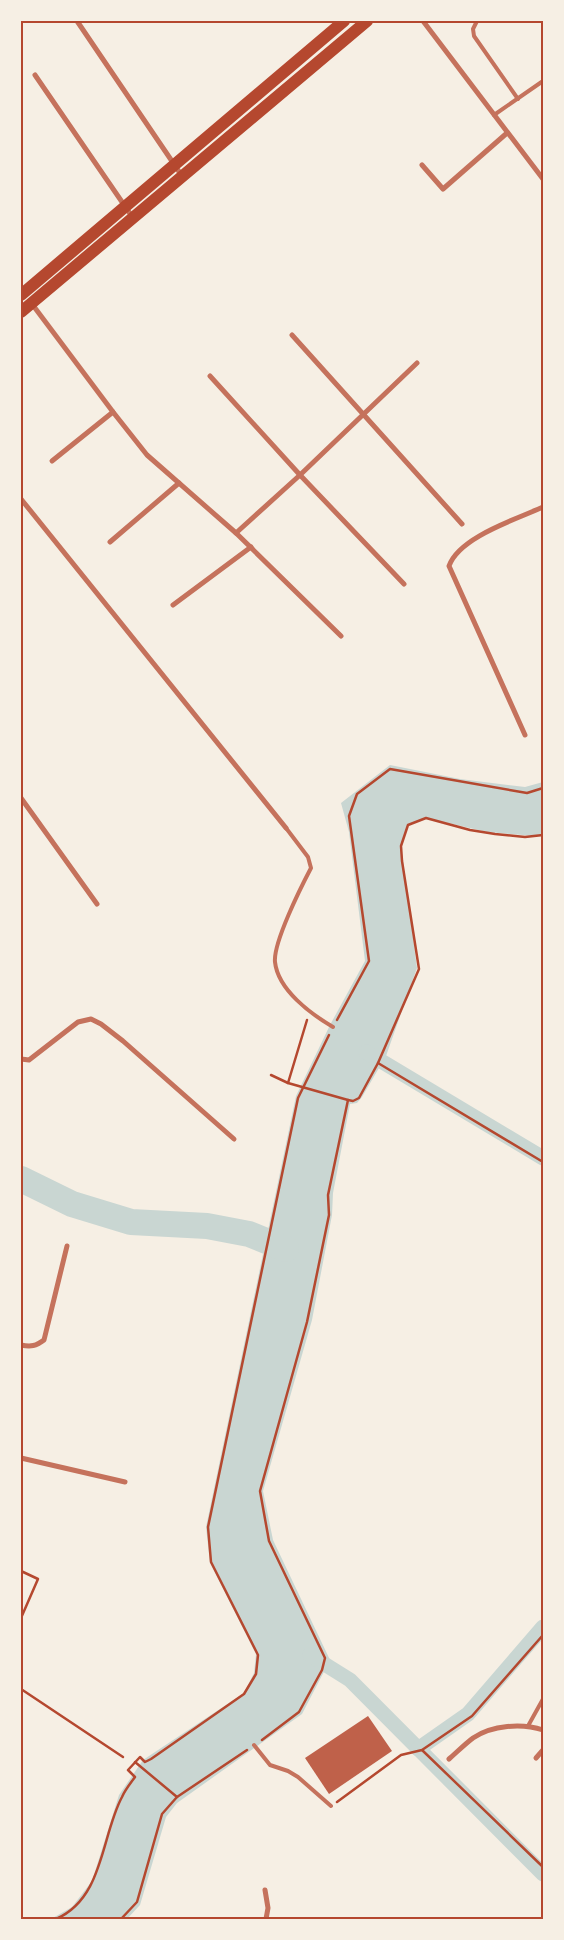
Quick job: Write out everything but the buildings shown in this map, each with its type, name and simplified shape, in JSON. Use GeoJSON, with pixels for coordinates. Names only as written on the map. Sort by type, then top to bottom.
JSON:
{"type":"FeatureCollection","features":[{"type":"Feature","properties":{"kind":"main road"},"geometry":{"type":"LineString","coordinates":[[32,304],[22,292],[174,165],[351,26],[367,21]]}},
{"type":"Feature","properties":{"kind":"main road"},"geometry":{"type":"LineString","coordinates":[[21,312],[182,177],[351,26]]}},
{"type":"Feature","properties":{"kind":"street"},"geometry":{"type":"LineString","coordinates":[[77,21],[182,177]]}},
{"type":"Feature","properties":{"kind":"street"},"geometry":{"type":"LineString","coordinates":[[423,21],[543,180]]}},
{"type":"Feature","properties":{"kind":"street"},"geometry":{"type":"LineString","coordinates":[[35,75],[133,218]]}},
{"type":"Feature","properties":{"kind":"street"},"geometry":{"type":"LineString","coordinates":[[422,165],[442,189],[507,133]]}},
{"type":"Feature","properties":{"kind":"street"},"geometry":{"type":"LineString","coordinates":[[32,304],[112,412],[147,455],[236,532],[342,636]]}},
{"type":"Feature","properties":{"kind":"street"},"geometry":{"type":"LineString","coordinates":[[292,335],[462,524]]}},
{"type":"Feature","properties":{"kind":"street"},"geometry":{"type":"LineString","coordinates":[[236,532],[300,475],[417,363]]}},
{"type":"Feature","properties":{"kind":"street"},"geometry":{"type":"LineString","coordinates":[[210,376],[300,475],[404,584]]}},
{"type":"Feature","properties":{"kind":"street"},"geometry":{"type":"LineString","coordinates":[[52,461],[112,412]]}},
{"type":"Feature","properties":{"kind":"street"},"geometry":{"type":"LineString","coordinates":[[110,542],[179,483]]}},
{"type":"Feature","properties":{"kind":"street"},"geometry":{"type":"LineString","coordinates":[[21,499],[286,828]]}},
{"type":"Feature","properties":{"kind":"street"},"geometry":{"type":"LineString","coordinates":[[525,735],[449,566],[456,553],[476,538],[543,507]]}},
{"type":"Feature","properties":{"kind":"street"},"geometry":{"type":"LineString","coordinates":[[173,605],[251,547]]}},
{"type":"Feature","properties":{"kind":"street"},"geometry":{"type":"LineString","coordinates":[[21,798],[97,904]]}},
{"type":"Feature","properties":{"kind":"street"},"geometry":{"type":"LineString","coordinates":[[21,1060],[29,1060],[78,1022],[91,1019],[101,1024],[123,1041],[234,1139]]}},
{"type":"Feature","properties":{"kind":"street"},"geometry":{"type":"LineString","coordinates":[[21,1345],[30,1347],[38,1345],[44,1340],[67,1246]]}},
{"type":"Feature","properties":{"kind":"street"},"geometry":{"type":"LineString","coordinates":[[21,1458],[125,1482]]}},
{"type":"Feature","properties":{"kind":"street"},"geometry":{"type":"LineString","coordinates":[[449,1759],[473,1738],[486,1731],[513,1726],[528,1726],[543,1730]]}},
{"type":"Feature","properties":{"kind":"street"},"geometry":{"type":"LineString","coordinates":[[536,1758],[543,1750]]}},
{"type":"Feature","properties":{"kind":"street"},"geometry":{"type":"LineString","coordinates":[[266,1890],[268,1908],[266,1919]]}},
{"type":"Feature","properties":{"kind":"lane"},"geometry":{"type":"LineString","coordinates":[[477,21],[473,28],[474,36],[518,99]]}},
{"type":"Feature","properties":{"kind":"lane"},"geometry":{"type":"LineString","coordinates":[[494,115],[543,82]]}},
{"type":"Feature","properties":{"kind":"lane"},"geometry":{"type":"LineString","coordinates":[[286,828],[308,857],[311,868],[296,897],[279,942],[275,962],[281,980],[301,1005],[331,1026]]}},
{"type":"Feature","properties":{"kind":"lane"},"geometry":{"type":"LineString","coordinates":[[528,1726],[543,1699]]}},
{"type":"Feature","properties":{"kind":"lane"},"geometry":{"type":"LineString","coordinates":[[254,1745],[270,1765],[288,1771],[298,1777],[331,1806]]}},
{"type":"Feature","properties":{"kind":"path"},"geometry":{"type":"LineString","coordinates":[[56,1919],[74,1908],[94,1881],[121,1798],[135,1778],[128,1770],[140,1757],[145,1762],[151,1759],[244,1694],[256,1674],[258,1655],[211,1562],[208,1527],[298,1098],[331,1026],[369,961],[350,816],[356,794],[390,769],[527,793],[543,788]]}},
{"type":"Feature","properties":{"kind":"path"},"geometry":{"type":"LineString","coordinates":[[271,1075],[288,1083],[348,1100],[353,1101],[359,1098],[378,1062],[420,966],[402,861],[401,846],[408,825],[426,818],[470,830],[495,834],[525,837],[543,835]]}},
{"type":"Feature","properties":{"kind":"path"},"geometry":{"type":"LineString","coordinates":[[288,1083],[310,1012]]}},
{"type":"Feature","properties":{"kind":"path"},"geometry":{"type":"LineString","coordinates":[[378,1062],[543,1162]]}},
{"type":"Feature","properties":{"kind":"path"},"geometry":{"type":"LineString","coordinates":[[122,1919],[137,1902],[162,1814],[177,1798],[299,1712],[322,1670],[325,1658],[269,1541],[260,1491],[307,1322],[328,1216],[328,1195],[348,1100]]}},
{"type":"Feature","properties":{"kind":"path"},"geometry":{"type":"LineString","coordinates":[[21,1571],[38,1579],[21,1618]]}},
{"type":"Feature","properties":{"kind":"path"},"geometry":{"type":"LineString","coordinates":[[331,1806],[401,1755],[422,1750],[472,1716],[543,1635]]}},
{"type":"Feature","properties":{"kind":"path"},"geometry":{"type":"LineString","coordinates":[[21,1689],[123,1756]]}},
{"type":"Feature","properties":{"kind":"path"},"geometry":{"type":"LineString","coordinates":[[422,1750],[543,1867]]}},
{"type":"Feature","properties":{"kind":"path"},"geometry":{"type":"LineString","coordinates":[[135,1762],[177,1798]]}},
{"type":"Feature","properties":{"kind":"shaded area"},"geometry":{"type":"Polygon","coordinates":[[[390,765],[460,779],[525,787],[543,782],[543,834],[534,836],[487,832],[426,818],[408,825],[401,846],[417,968],[386,1056],[362,1097],[357,1103],[350,1104],[333,1193],[332,1215],[312,1320],[263,1491],[273,1540],[330,1660],[302,1714],[177,1803],[166,1817],[140,1905],[127,1919],[51,1919],[72,1907],[92,1881],[119,1795],[143,1760],[244,1693],[254,1673],[256,1654],[210,1563],[206,1527],[296,1096],[330,1025],[365,961],[349,832],[341,803],[390,765]]]}},
{"type":"Feature","properties":{"kind":"waterway"},"geometry":{"type":"LineString","coordinates":[[366,1052],[543,1158]]}},
{"type":"Feature","properties":{"kind":"waterway"},"geometry":{"type":"LineString","coordinates":[[21,1179],[72,1204],[131,1222],[207,1226],[249,1234],[286,1249]]}},
{"type":"Feature","properties":{"kind":"waterway"},"geometry":{"type":"LineString","coordinates":[[418,1749],[468,1714],[543,1627]]}},
{"type":"Feature","properties":{"kind":"waterway"},"geometry":{"type":"LineString","coordinates":[[310,1655],[350,1680],[543,1874]]}}]}
